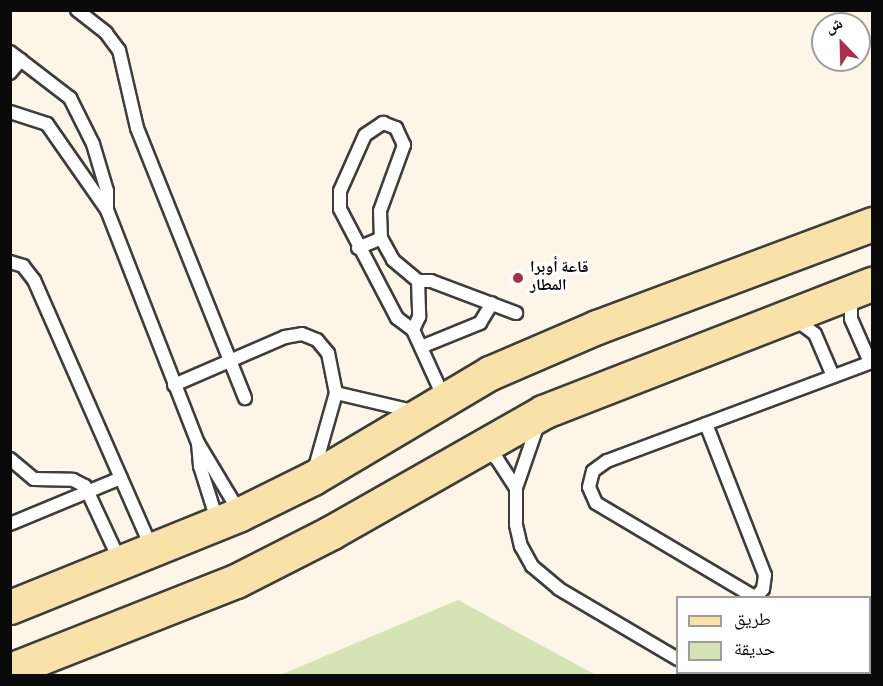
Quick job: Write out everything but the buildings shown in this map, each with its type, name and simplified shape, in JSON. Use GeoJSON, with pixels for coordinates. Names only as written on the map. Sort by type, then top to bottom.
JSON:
{"type":"FeatureCollection","features":[{"type":"Feature","properties":{"kind":"street"},"geometry":{"type":"LineString","coordinates":[[10,607],[122,565],[229,519],[313,478],[431,405],[597,327],[873,224]]}},
{"type":"Feature","properties":{"kind":"street"},"geometry":{"type":"LineString","coordinates":[[10,670],[236,581],[332,532],[478,446],[543,412],[864,287]]}},
{"type":"Feature","properties":{"kind":"lane"},"geometry":{"type":"LineString","coordinates":[[77,10],[106,33],[119,50],[137,128],[244,398]]}},
{"type":"Feature","properties":{"kind":"lane"},"geometry":{"type":"LineString","coordinates":[[10,52],[70,98],[93,144],[107,191],[107,210]]}},
{"type":"Feature","properties":{"kind":"lane"},"geometry":{"type":"LineString","coordinates":[[10,73],[21,60]]}},
{"type":"Feature","properties":{"kind":"lane"},"geometry":{"type":"LineString","coordinates":[[10,112],[47,124],[107,210],[174,385],[229,519]]}},
{"type":"Feature","properties":{"kind":"lane"},"geometry":{"type":"LineString","coordinates":[[336,393],[431,405],[421,347],[413,330],[400,323],[342,218],[340,191],[364,135],[383,123],[396,128],[404,145],[380,211],[381,238],[393,260],[418,281],[431,281],[516,313]]}},
{"type":"Feature","properties":{"kind":"lane"},"geometry":{"type":"LineString","coordinates":[[358,248],[381,238]]}},
{"type":"Feature","properties":{"kind":"lane"},"geometry":{"type":"LineString","coordinates":[[10,262],[23,266],[34,280],[153,552]]}},
{"type":"Feature","properties":{"kind":"lane"},"geometry":{"type":"LineString","coordinates":[[413,330],[419,317],[418,281]]}},
{"type":"Feature","properties":{"kind":"lane"},"geometry":{"type":"LineString","coordinates":[[754,596],[603,508],[591,495],[590,479],[599,465],[871,362],[849,312],[864,287]]}},
{"type":"Feature","properties":{"kind":"lane"},"geometry":{"type":"LineString","coordinates":[[421,347],[480,323],[492,303]]}},
{"type":"Feature","properties":{"kind":"lane"},"geometry":{"type":"LineString","coordinates":[[785,317],[809,327],[833,376]]}},
{"type":"Feature","properties":{"kind":"lane"},"geometry":{"type":"LineString","coordinates":[[174,385],[285,337],[310,337],[328,353],[336,393],[313,478]]}},
{"type":"Feature","properties":{"kind":"lane"},"geometry":{"type":"LineString","coordinates":[[543,412],[516,488],[521,546],[544,579],[676,658]]}},
{"type":"Feature","properties":{"kind":"lane"},"geometry":{"type":"LineString","coordinates":[[706,424],[765,575],[763,589],[757,596]]}},
{"type":"Feature","properties":{"kind":"lane"},"geometry":{"type":"LineString","coordinates":[[198,443],[200,466],[229,519]]}},
{"type":"Feature","properties":{"kind":"lane"},"geometry":{"type":"LineString","coordinates":[[478,446],[497,459],[516,488]]}},
{"type":"Feature","properties":{"kind":"lane"},"geometry":{"type":"LineString","coordinates":[[10,459],[34,478],[80,481],[88,491],[122,565]]}},
{"type":"Feature","properties":{"kind":"lane"},"geometry":{"type":"LineString","coordinates":[[10,524],[121,478]]}},
{"type":"Feature","properties":{"kind":"green space"},"geometry":{"type":"Polygon","coordinates":[[[458,600],[596,675],[280,675],[458,600]]]}},
{"type":"Feature","properties":{"kind":"place","name":"قاعة أوبرا المطار"},"geometry":{"type":"Point","coordinates":[518,278]}}]}
